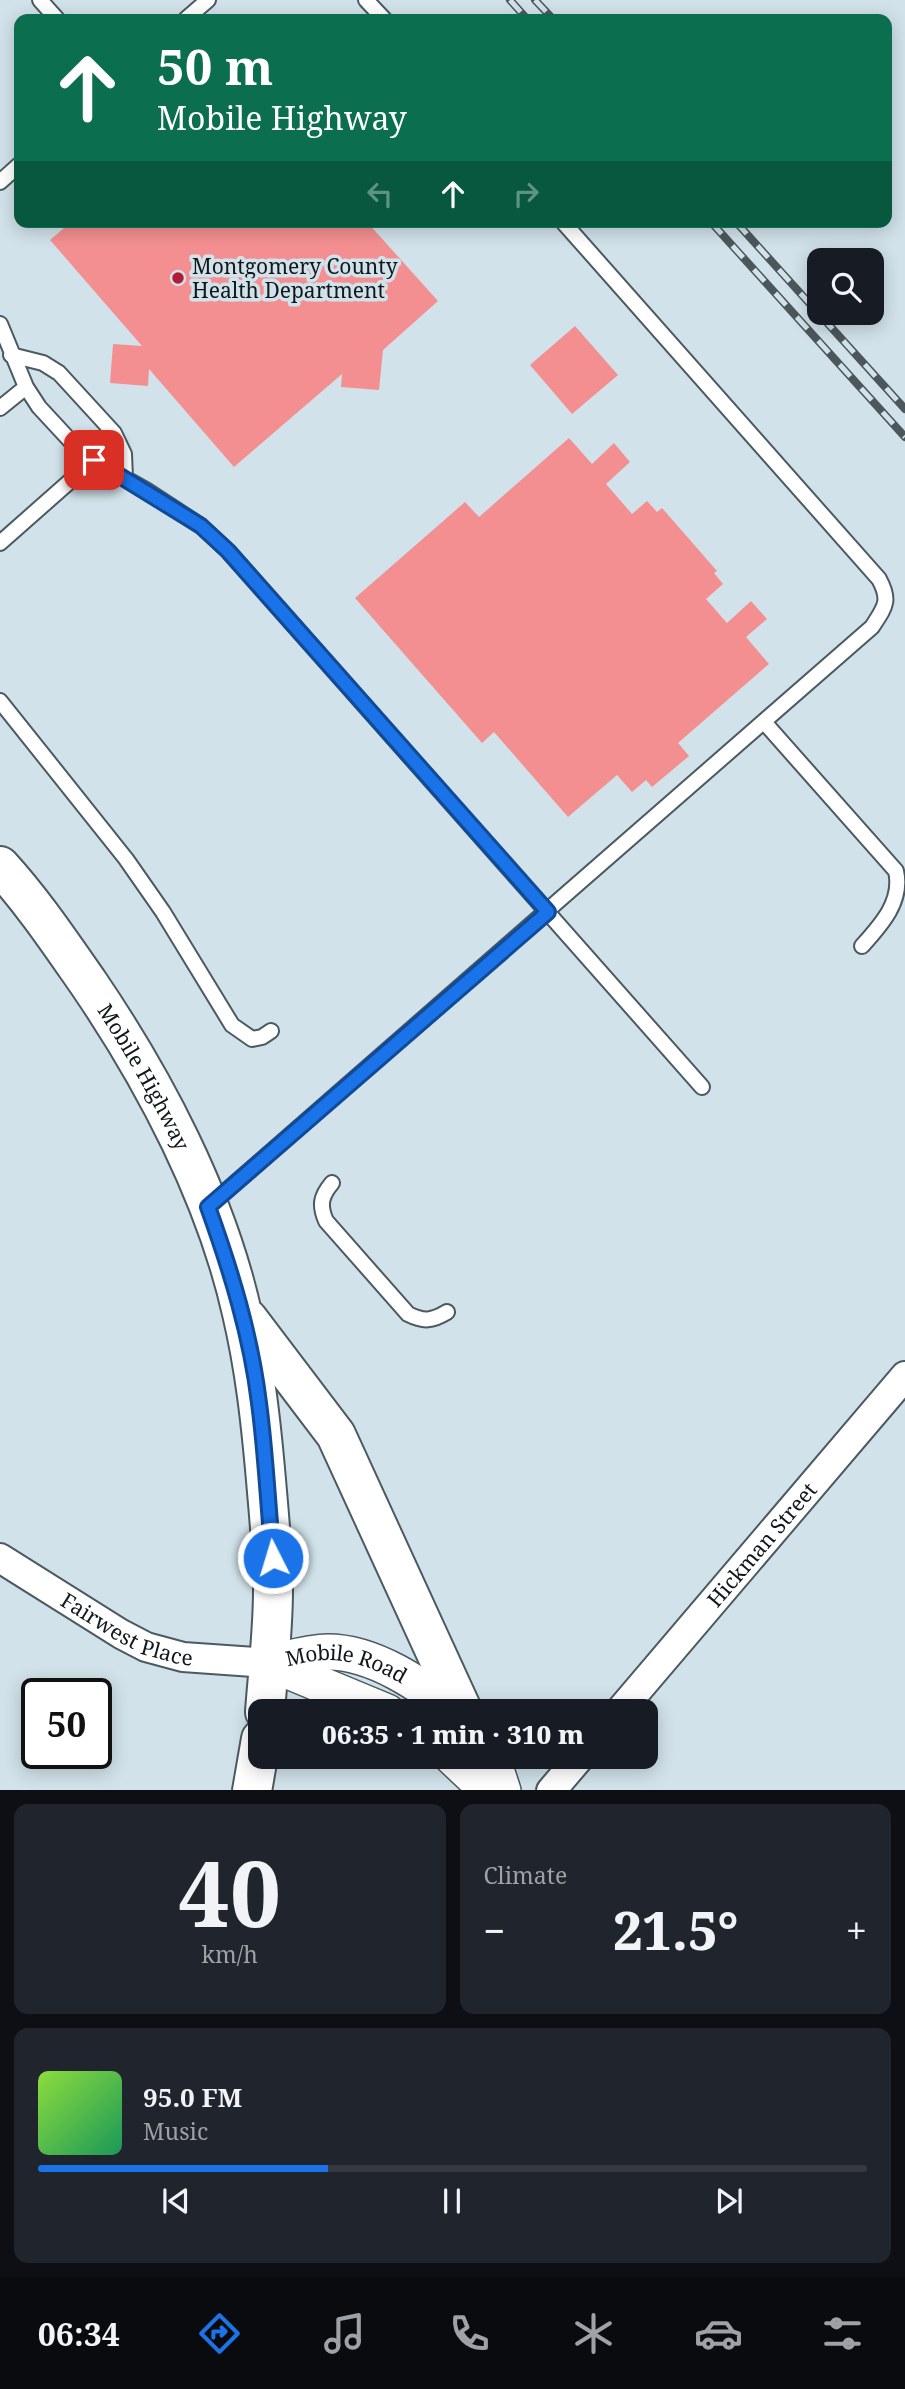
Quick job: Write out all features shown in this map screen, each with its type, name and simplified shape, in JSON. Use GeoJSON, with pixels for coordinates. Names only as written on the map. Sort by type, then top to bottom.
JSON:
{"type":"FeatureCollection","features":[{"type":"Feature","properties":{"kind":"main road","name":"Mobile Highway"},"geometry":{"type":"LineString","coordinates":[[0,866],[59,940],[109,1013],[150,1081],[198,1179],[232,1274],[259,1402],[273,1558],[266,1699]]}},
{"type":"Feature","properties":{"kind":"main road"},"geometry":{"type":"LineString","coordinates":[[242,1312],[336,1434],[457,1699]]}},
{"type":"Feature","properties":{"kind":"main road"},"geometry":{"type":"LineString","coordinates":[[252,1790],[256,1769]]}},
{"type":"Feature","properties":{"kind":"street","name":"Hickman Street"},"geometry":{"type":"LineString","coordinates":[[630,1699],[905,1376]]}},
{"type":"Feature","properties":{"kind":"street","name":"Fairwest Place"},"geometry":{"type":"LineString","coordinates":[[0,1558],[146,1647],[183,1657],[269,1663]]}},
{"type":"Feature","properties":{"kind":"street","name":"Mobile Road"},"geometry":{"type":"LineString","coordinates":[[269,1663],[328,1652],[358,1657],[394,1670],[439,1699]]}},
{"type":"Feature","properties":{"kind":"street","name":"Mobile Road"},"geometry":{"type":"LineString","coordinates":[[269,1663],[356,1699]]}},
{"type":"Feature","properties":{"kind":"street"},"geometry":{"type":"LineString","coordinates":[[465,1769],[488,1790]]}},
{"type":"Feature","properties":{"kind":"street"},"geometry":{"type":"LineString","coordinates":[[496,1769],[503,1790]]}},
{"type":"Feature","properties":{"kind":"street"},"geometry":{"type":"LineString","coordinates":[[551,1790],[569,1769]]}},
{"type":"Feature","properties":{"kind":"lane"},"geometry":{"type":"LineString","coordinates":[[40,0],[53,14]]}},
{"type":"Feature","properties":{"kind":"lane"},"geometry":{"type":"LineString","coordinates":[[192,14],[208,0]]}},
{"type":"Feature","properties":{"kind":"lane"},"geometry":{"type":"LineString","coordinates":[[366,0],[379,14]]}},
{"type":"Feature","properties":{"kind":"lane"},"geometry":{"type":"LineString","coordinates":[[0,182],[14,169]]}},
{"type":"Feature","properties":{"kind":"lane"},"geometry":{"type":"LineString","coordinates":[[208,1207],[872,627],[884,609],[887,593],[879,579],[568,228]]}},
{"type":"Feature","properties":{"kind":"lane"},"geometry":{"type":"LineString","coordinates":[[0,324],[26,387],[39,407],[78,448],[201,526],[228,551],[702,1087]]}},
{"type":"Feature","properties":{"kind":"lane"},"geometry":{"type":"LineString","coordinates":[[11,355],[43,363],[59,373],[114,433],[124,454],[125,478]]}},
{"type":"Feature","properties":{"kind":"lane"},"geometry":{"type":"LineString","coordinates":[[0,408],[26,387]]}},
{"type":"Feature","properties":{"kind":"lane"},"geometry":{"type":"LineString","coordinates":[[0,543],[94,460]]}},
{"type":"Feature","properties":{"kind":"lane"},"geometry":{"type":"LineString","coordinates":[[0,701],[126,859],[163,912],[232,1024],[251,1038],[262,1037],[271,1031]]}},
{"type":"Feature","properties":{"kind":"lane"},"geometry":{"type":"LineString","coordinates":[[764,722],[896,871],[899,885],[894,902],[862,946]]}},
{"type":"Feature","properties":{"kind":"lane"},"geometry":{"type":"LineString","coordinates":[[332,1183],[323,1194],[320,1208],[326,1221],[408,1314],[423,1321],[436,1319],[447,1312]]}},
{"type":"Feature","properties":{"kind":"building"},"geometry":{"type":"Polygon","coordinates":[[[64,228],[372,228],[438,301],[383,350],[379,390],[341,387],[342,374],[234,467],[149,369],[148,386],[110,383],[113,344],[142,346],[50,240],[64,228]]]}},
{"type":"Feature","properties":{"kind":"building"},"geometry":{"type":"Polygon","coordinates":[[[575,326],[618,375],[572,414],[530,365],[575,326]]]}},
{"type":"Feature","properties":{"kind":"building"},"geometry":{"type":"Polygon","coordinates":[[[569,438],[592,464],[614,443],[630,462],[606,484],[632,514],[647,501],[657,512],[662,508],[717,571],[714,573],[723,584],[706,599],[727,623],[751,601],[767,619],[746,637],[769,664],[678,743],[689,756],[652,787],[646,780],[632,792],[617,775],[568,817],[494,732],[482,743],[355,598],[465,502],[479,517],[569,438]]]}},
{"type":"Feature","properties":{"kind":"railway"},"geometry":{"type":"LineString","coordinates":[[510,0],[523,14]]}},
{"type":"Feature","properties":{"kind":"railway"},"geometry":{"type":"LineString","coordinates":[[535,0],[548,14]]}},
{"type":"Feature","properties":{"kind":"railway"},"geometry":{"type":"LineString","coordinates":[[716,228],[905,437]]}},
{"type":"Feature","properties":{"kind":"railway"},"geometry":{"type":"LineString","coordinates":[[741,228],[905,409]]}},
{"type":"Feature","properties":{"kind":"place","name":"Montgomery County Health Department"},"geometry":{"type":"Point","coordinates":[178,278]}},
{"type":"Feature","properties":{"kind":"route"},"geometry":{"type":"LineString","coordinates":[[94,460],[201,526],[228,551],[548,912],[208,1207],[232,1274],[242,1312],[259,1402],[273,1558]]}}]}
